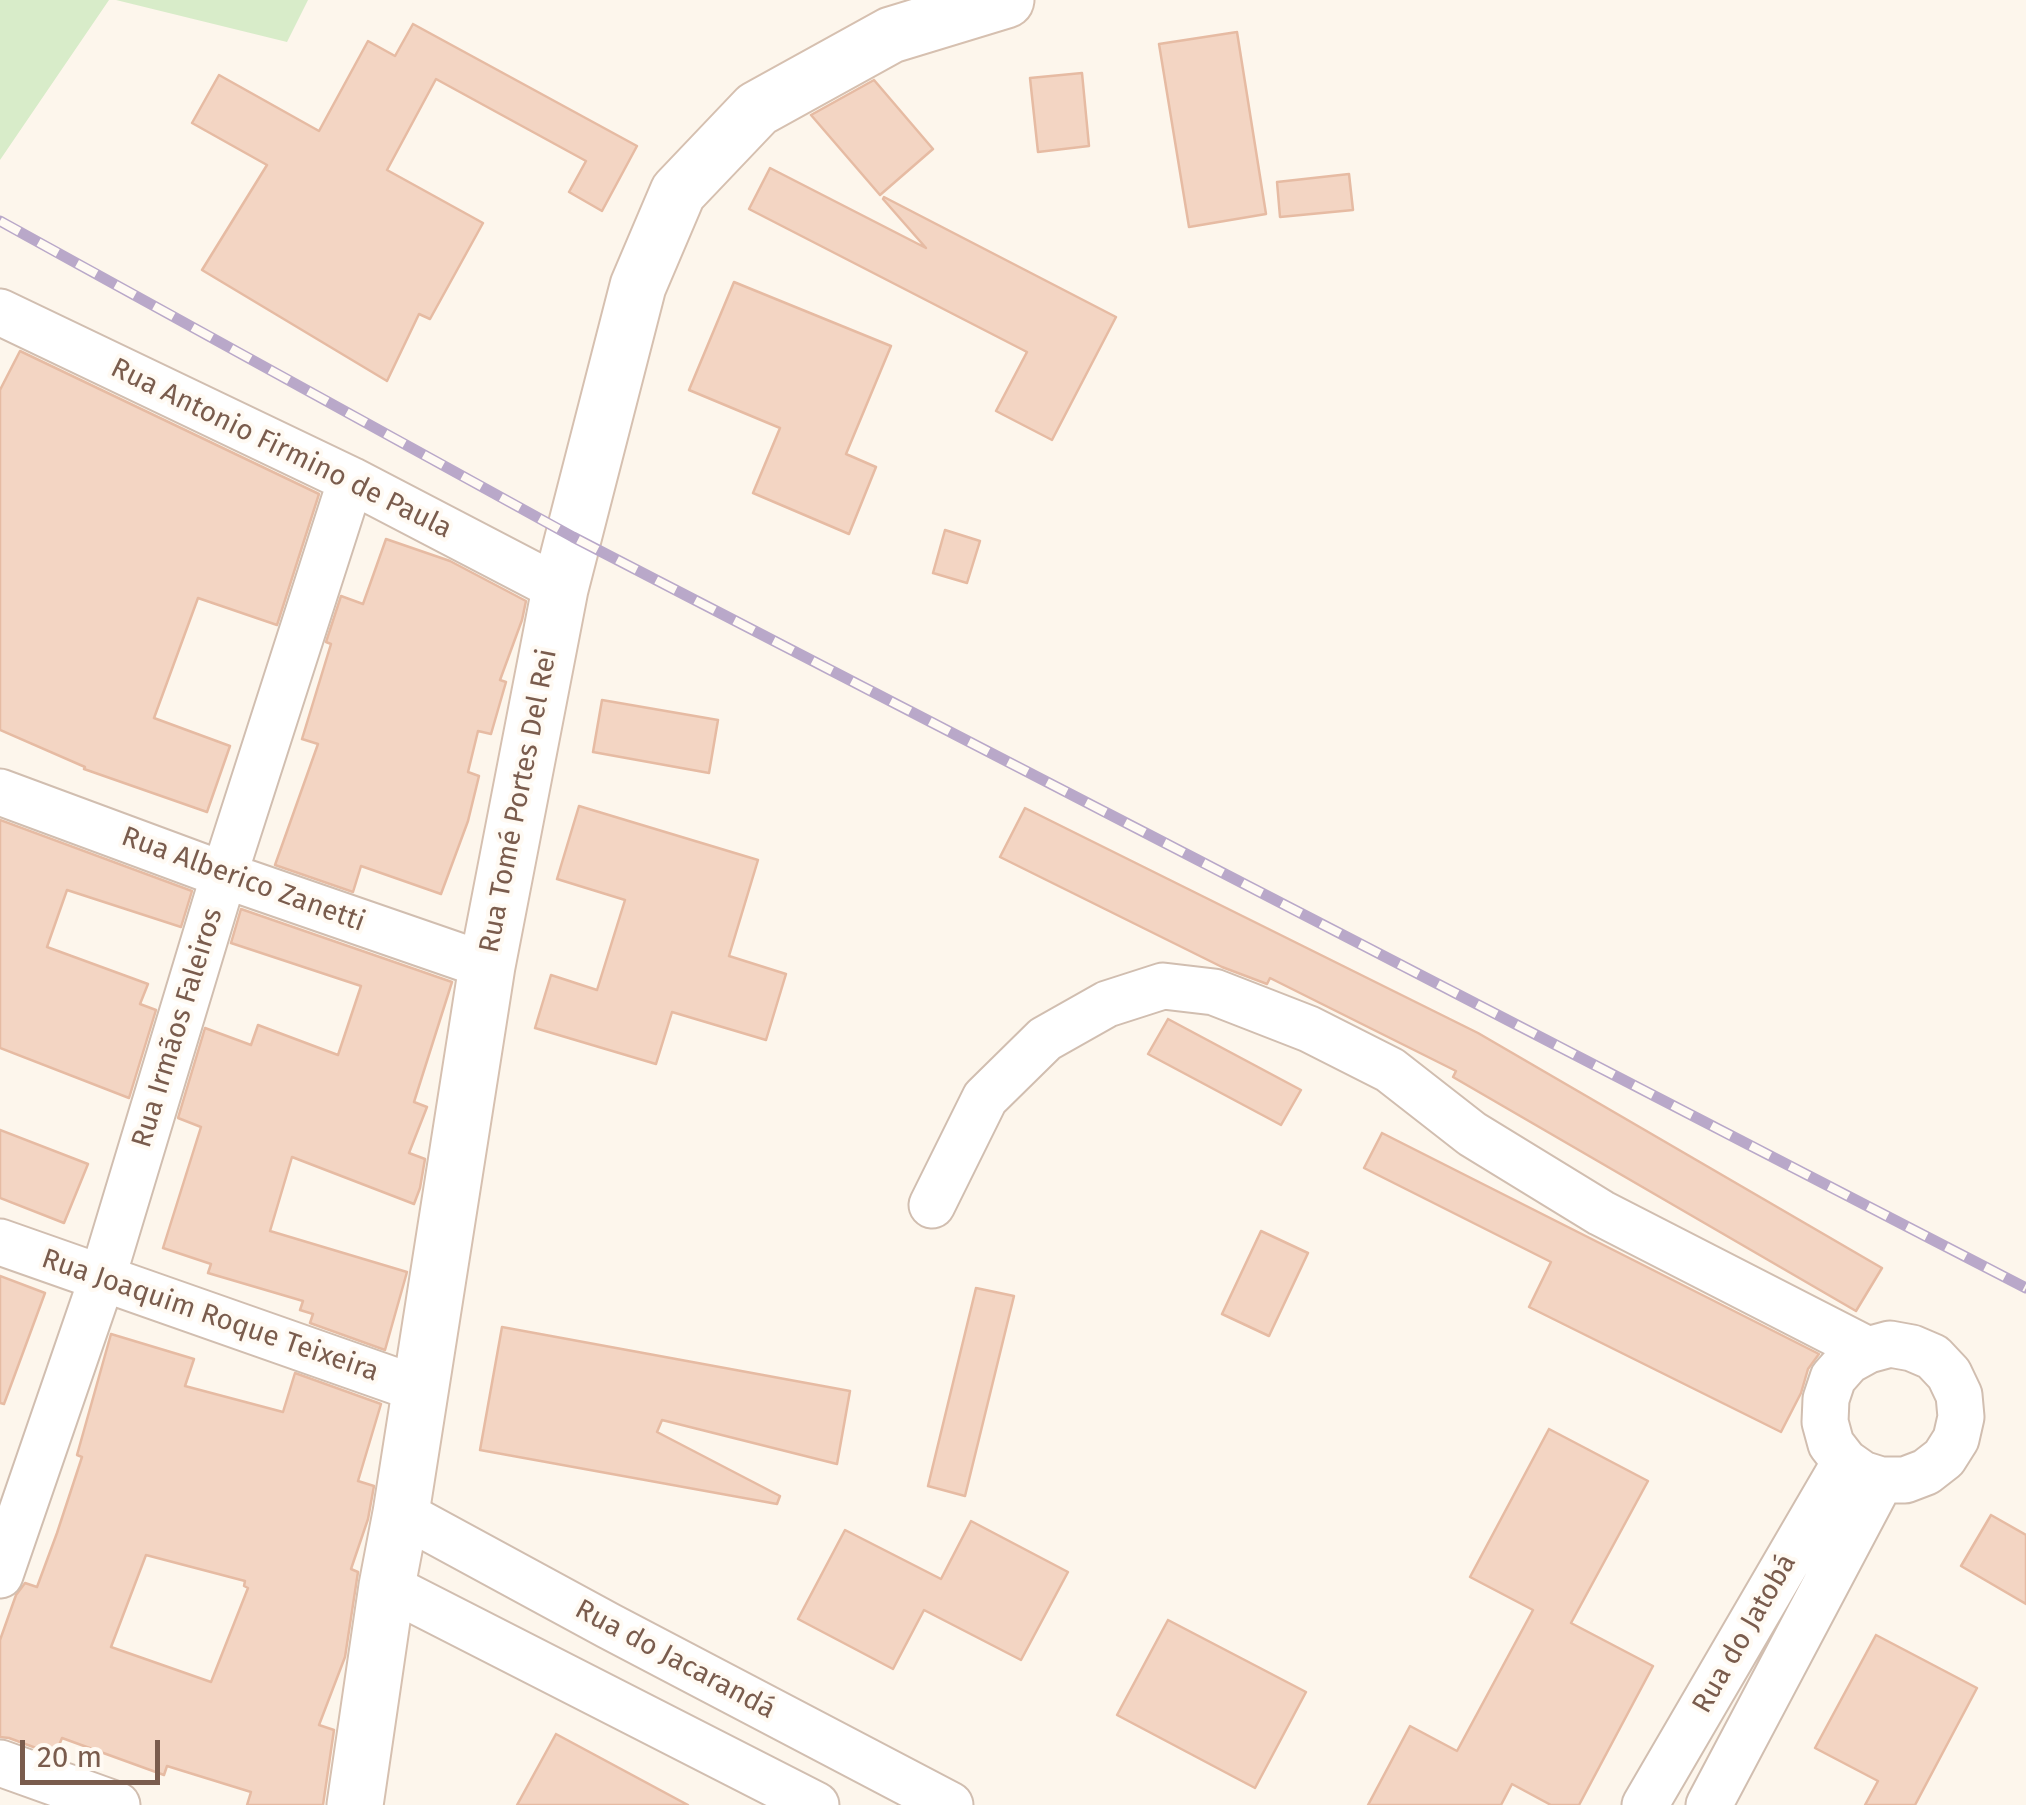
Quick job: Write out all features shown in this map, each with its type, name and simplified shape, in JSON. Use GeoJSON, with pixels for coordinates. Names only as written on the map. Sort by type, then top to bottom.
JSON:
{"type":"FeatureCollection","features":[{"type":"Feature","properties":{"kind":"main road","name":"Rua Tomé Portes Del Rei"},"geometry":{"type":"LineString","coordinates":[[355,1805],[487,966],[560,589],[638,286],[678,192],[757,108],[891,35],[1006,0]]}},
{"type":"Feature","properties":{"kind":"street","name":"Rua Antonio Firmino de Paula"},"geometry":{"type":"LineString","coordinates":[[0,312],[351,480],[560,589]]}},
{"type":"Feature","properties":{"kind":"street","name":"Rua Irmãos Faleiros"},"geometry":{"type":"LineString","coordinates":[[0,1575],[102,1280],[224,875],[351,480]]}},
{"type":"Feature","properties":{"kind":"street","name":"Rua Alberico Zanetti"},"geometry":{"type":"LineString","coordinates":[[0,792],[487,966]]}},
{"type":"Feature","properties":{"kind":"street"},"geometry":{"type":"LineString","coordinates":[[932,1205],[985,1098],[1044,1039],[1107,1004],[1163,986],[1214,992],[1309,1028],[1390,1070],[1472,1134],[1601,1213],[1868,1350]]}},
{"type":"Feature","properties":{"kind":"street","name":"Rua Joaquim Roque Teixeira"},"geometry":{"type":"LineString","coordinates":[[0,1242],[420,1390]]}},
{"type":"Feature","properties":{"kind":"street"},"geometry":{"type":"LineString","coordinates":[[1890,1344],[1912,1348],[1933,1358],[1954,1384],[1961,1417],[1956,1439],[1944,1458],[1926,1472],[1904,1480],[1863,1471],[1832,1444],[1824,1422],[1826,1399],[1834,1378],[1848,1361],[1868,1350],[1890,1344]]}},
{"type":"Feature","properties":{"kind":"street","name":"Rua do Jatobá"},"geometry":{"type":"LineString","coordinates":[[1645,1805],[1863,1471]]}},
{"type":"Feature","properties":{"kind":"street","name":"Rua do Jatobá"},"geometry":{"type":"LineString","coordinates":[[1709,1805],[1863,1471]]}},
{"type":"Feature","properties":{"kind":"street","name":"Rua do Jacarandá"},"geometry":{"type":"LineString","coordinates":[[401,1513],[950,1805]]}},
{"type":"Feature","properties":{"kind":"street"},"geometry":{"type":"LineString","coordinates":[[387,1586],[816,1805]]}},
{"type":"Feature","properties":{"kind":"street"},"geometry":{"type":"LineString","coordinates":[[826,1805],[853,1754]]}},
{"type":"Feature","properties":{"kind":"street"},"geometry":{"type":"LineString","coordinates":[[0,1764],[117,1805]]}},
{"type":"Feature","properties":{"kind":"green space"},"geometry":{"type":"Polygon","coordinates":[[[0,0],[109,0],[0,160],[0,0]]]}},
{"type":"Feature","properties":{"kind":"green space"},"geometry":{"type":"Polygon","coordinates":[[[116,0],[308,0],[287,42],[116,0]]]}},
{"type":"Feature","properties":{"kind":"building"},"geometry":{"type":"Polygon","coordinates":[[[413,24],[637,146],[602,211],[569,192],[586,161],[436,79],[387,170],[483,223],[430,319],[419,314],[387,381],[202,270],[267,165],[192,123],[219,75],[319,131],[368,41],[395,56],[413,24]]]}},
{"type":"Feature","properties":{"kind":"building"},"geometry":{"type":"Polygon","coordinates":[[[1237,32],[1266,214],[1189,227],[1159,44],[1237,32]]]}},
{"type":"Feature","properties":{"kind":"building"},"geometry":{"type":"Polygon","coordinates":[[[1082,73],[1089,146],[1038,152],[1030,78],[1082,73]]]}},
{"type":"Feature","properties":{"kind":"building"},"geometry":{"type":"Polygon","coordinates":[[[874,80],[933,149],[880,195],[811,115],[874,80]]]}},
{"type":"Feature","properties":{"kind":"building"},"geometry":{"type":"Polygon","coordinates":[[[770,168],[926,248],[884,197],[1116,317],[1052,440],[996,411],[1027,352],[749,209],[770,168]]]}},
{"type":"Feature","properties":{"kind":"building"},"geometry":{"type":"Polygon","coordinates":[[[1349,174],[1353,210],[1280,217],[1277,182],[1349,174]]]}},
{"type":"Feature","properties":{"kind":"building"},"geometry":{"type":"Polygon","coordinates":[[[734,282],[891,346],[846,454],[876,467],[849,534],[753,493],[780,428],[689,390],[734,282]]]}},
{"type":"Feature","properties":{"kind":"building"},"geometry":{"type":"Polygon","coordinates":[[[20,351],[319,494],[277,625],[198,598],[154,718],[230,746],[207,812],[84,769],[0,730],[0,390],[20,351]]]}},
{"type":"Feature","properties":{"kind":"building"},"geometry":{"type":"Polygon","coordinates":[[[945,530],[980,541],[967,583],[933,573],[945,530]]]}},
{"type":"Feature","properties":{"kind":"building"},"geometry":{"type":"Polygon","coordinates":[[[386,539],[450,561],[526,601],[500,680],[506,682],[491,734],[478,731],[468,772],[479,776],[468,821],[441,894],[361,866],[353,892],[275,865],[318,744],[302,739],[341,596],[363,604],[386,539]]]}},
{"type":"Feature","properties":{"kind":"building"},"geometry":{"type":"Polygon","coordinates":[[[602,700],[718,720],[709,773],[593,752],[602,700]]]}},
{"type":"Feature","properties":{"kind":"building"},"geometry":{"type":"Polygon","coordinates":[[[579,806],[758,860],[729,956],[786,974],[766,1040],[672,1012],[656,1064],[535,1028],[551,975],[597,990],[625,900],[557,879],[579,806]]]}},
{"type":"Feature","properties":{"kind":"building"},"geometry":{"type":"Polygon","coordinates":[[[1025,808],[1478,1033],[1882,1268],[1856,1311],[1453,1077],[1456,1071],[1270,978],[1267,984],[1222,967],[1000,857],[1025,808]]]}},
{"type":"Feature","properties":{"kind":"building"},"geometry":{"type":"Polygon","coordinates":[[[0,820],[192,891],[181,927],[67,890],[47,947],[148,984],[140,1004],[156,1010],[129,1098],[0,1048],[0,820]]]}},
{"type":"Feature","properties":{"kind":"building"},"geometry":{"type":"Polygon","coordinates":[[[241,909],[452,982],[414,1102],[427,1107],[409,1153],[425,1159],[414,1204],[292,1157],[270,1231],[407,1272],[385,1350],[310,1323],[313,1314],[300,1310],[303,1301],[208,1273],[211,1264],[163,1248],[201,1127],[178,1118],[205,1028],[251,1045],[258,1025],[338,1055],[361,986],[231,943],[241,909]]]}},
{"type":"Feature","properties":{"kind":"building"},"geometry":{"type":"Polygon","coordinates":[[[1168,1019],[1301,1090],[1281,1125],[1148,1054],[1168,1019]]]}},
{"type":"Feature","properties":{"kind":"building"},"geometry":{"type":"Polygon","coordinates":[[[0,1130],[88,1164],[64,1223],[0,1198],[0,1130]]]}},
{"type":"Feature","properties":{"kind":"building"},"geometry":{"type":"Polygon","coordinates":[[[1382,1133],[1819,1354],[1808,1369],[1801,1393],[1781,1432],[1529,1307],[1551,1262],[1364,1168],[1382,1133]]]}},
{"type":"Feature","properties":{"kind":"building"},"geometry":{"type":"Polygon","coordinates":[[[1261,1231],[1308,1253],[1269,1336],[1222,1314],[1261,1231]]]}},
{"type":"Feature","properties":{"kind":"building"},"geometry":{"type":"Polygon","coordinates":[[[0,1276],[45,1293],[4,1404],[0,1403],[0,1276]]]}},
{"type":"Feature","properties":{"kind":"building"},"geometry":{"type":"Polygon","coordinates":[[[976,1288],[1014,1296],[965,1496],[928,1486],[976,1288]]]}},
{"type":"Feature","properties":{"kind":"building"},"geometry":{"type":"Polygon","coordinates":[[[502,1327],[850,1391],[837,1464],[662,1420],[657,1432],[780,1496],[777,1504],[480,1450],[502,1327]]]}},
{"type":"Feature","properties":{"kind":"building"},"geometry":{"type":"Polygon","coordinates":[[[111,1334],[194,1359],[185,1386],[283,1412],[295,1373],[381,1404],[358,1481],[374,1486],[368,1519],[351,1569],[358,1572],[345,1657],[319,1725],[334,1730],[323,1805],[247,1805],[251,1792],[167,1766],[164,1775],[62,1738],[55,1755],[0,1737],[0,1640],[16,1595],[25,1583],[37,1587],[82,1457],[77,1455],[111,1334]],[[146,1555],[111,1647],[211,1682],[248,1588],[245,1581],[146,1555]]]}},
{"type":"Feature","properties":{"kind":"building"},"geometry":{"type":"Polygon","coordinates":[[[1549,1429],[1648,1481],[1571,1623],[1653,1666],[1579,1805],[1551,1805],[1512,1784],[1501,1805],[1368,1805],[1410,1726],[1457,1751],[1533,1610],[1470,1577],[1549,1429]]]}},
{"type":"Feature","properties":{"kind":"building"},"geometry":{"type":"Polygon","coordinates":[[[1991,1515],[2026,1535],[2026,1604],[1961,1566],[1991,1515]]]}},
{"type":"Feature","properties":{"kind":"building"},"geometry":{"type":"Polygon","coordinates":[[[971,1521],[1068,1572],[1021,1660],[924,1610],[893,1669],[798,1619],[845,1530],[941,1579],[971,1521]]]}},
{"type":"Feature","properties":{"kind":"building"},"geometry":{"type":"Polygon","coordinates":[[[1168,1620],[1306,1692],[1255,1788],[1117,1715],[1168,1620]]]}},
{"type":"Feature","properties":{"kind":"building"},"geometry":{"type":"Polygon","coordinates":[[[1876,1635],[1977,1688],[1915,1805],[1865,1805],[1878,1781],[1815,1748],[1876,1635]]]}},
{"type":"Feature","properties":{"kind":"building"},"geometry":{"type":"Polygon","coordinates":[[[556,1734],[688,1805],[517,1805],[556,1734]]]}},
{"type":"Feature","properties":{"kind":"railway"},"geometry":{"type":"LineString","coordinates":[[0,221],[573,537],[2026,1288]]}}]}
